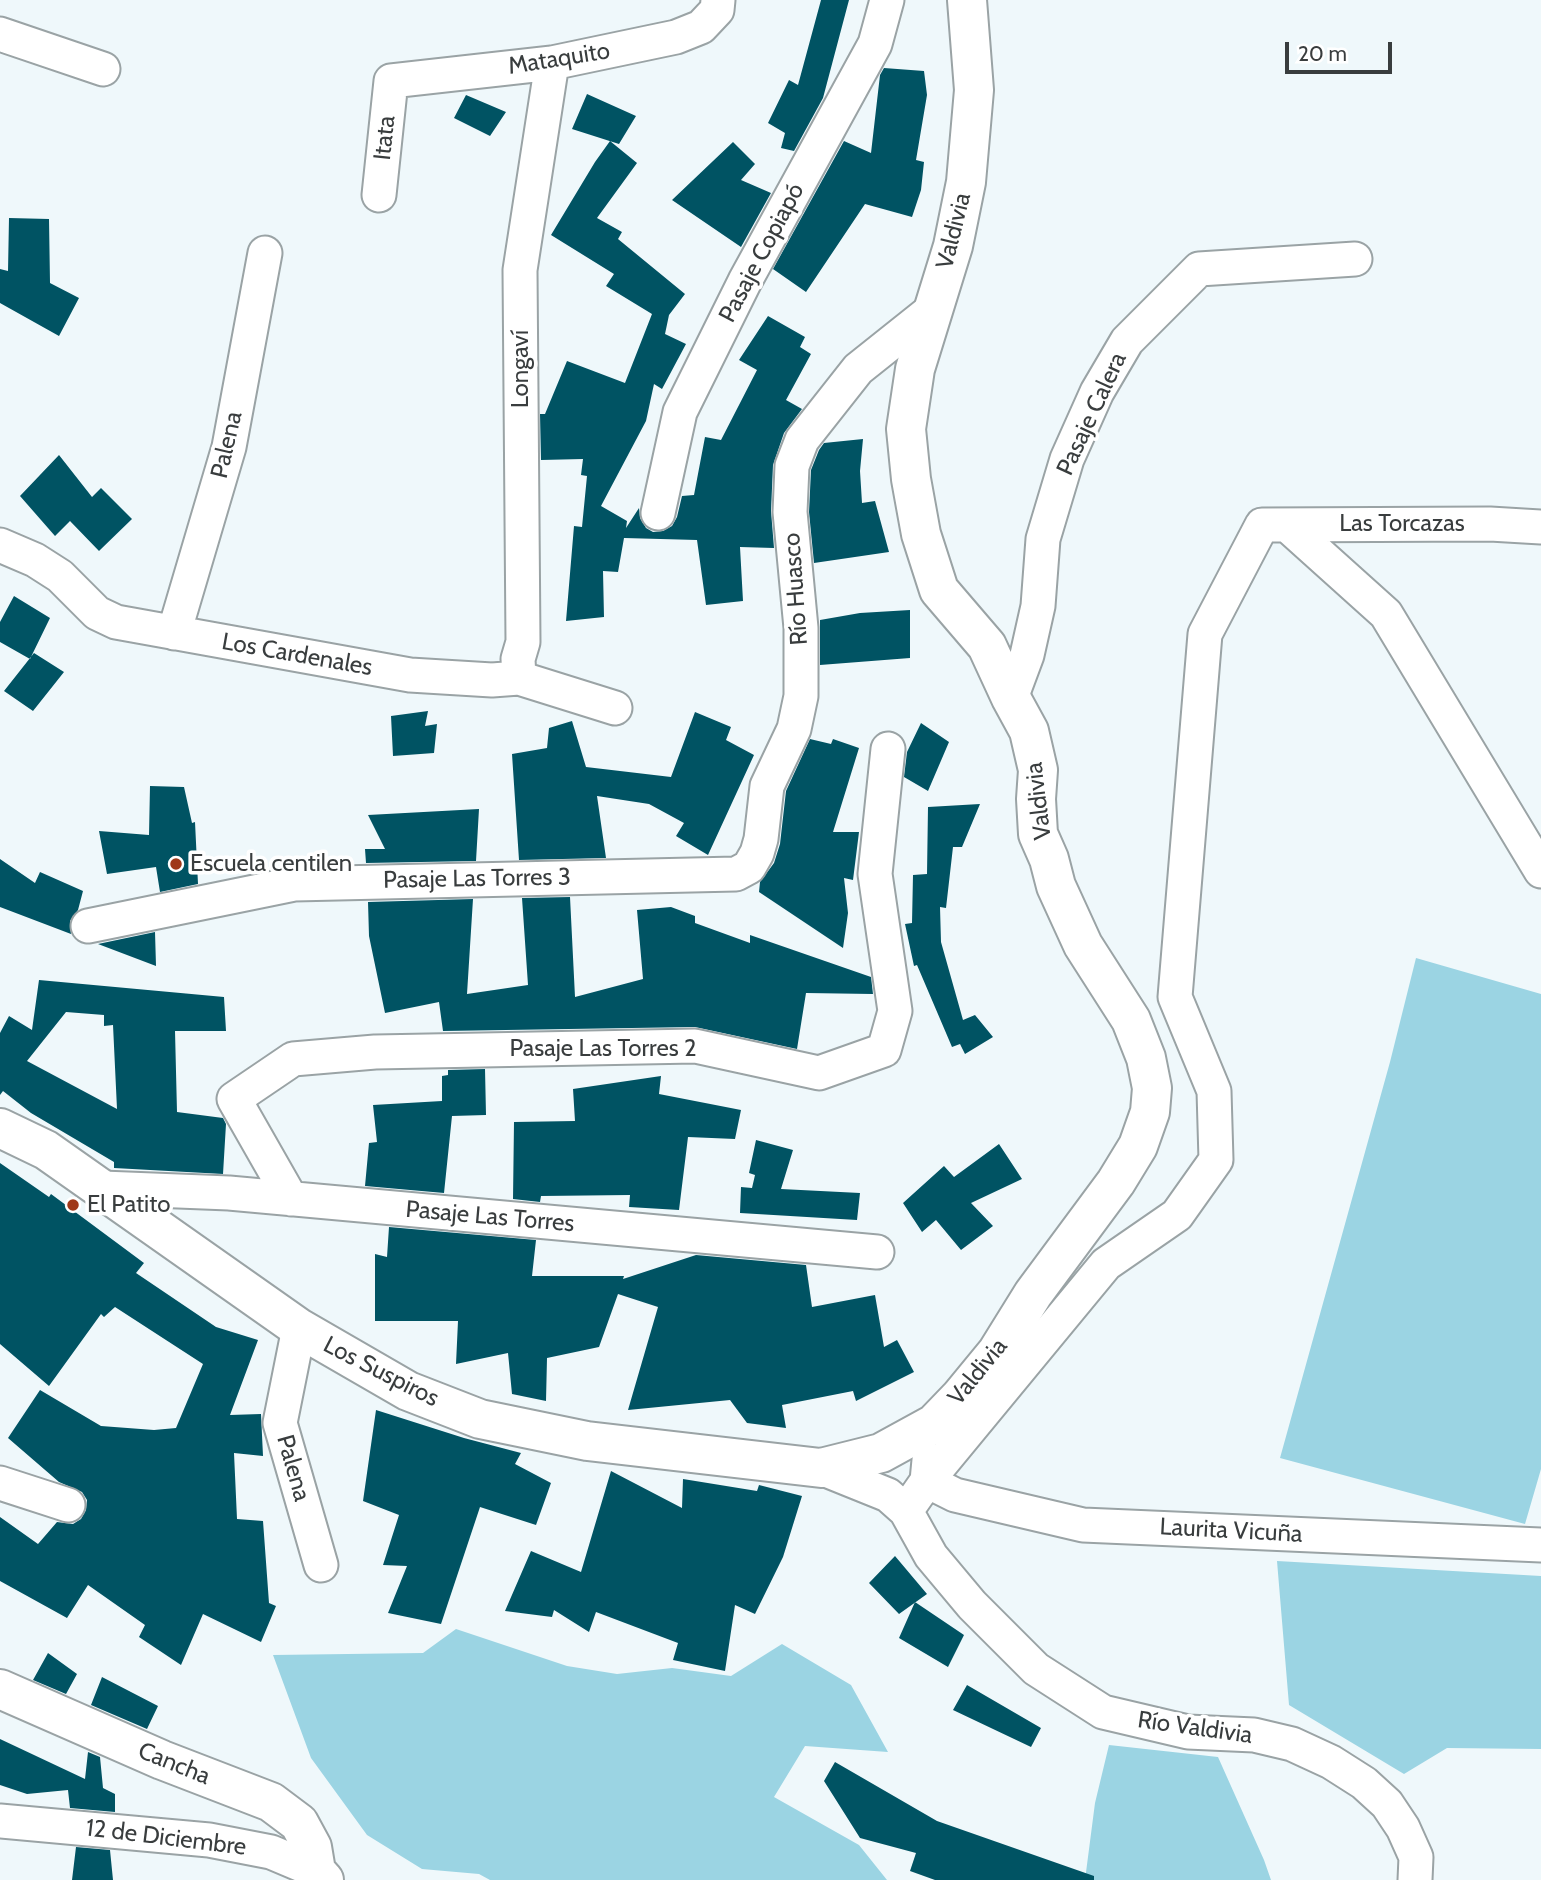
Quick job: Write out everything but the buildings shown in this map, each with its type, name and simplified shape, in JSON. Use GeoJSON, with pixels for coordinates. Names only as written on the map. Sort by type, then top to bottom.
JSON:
{"type":"FeatureCollection","features":[{"type":"Feature","properties":{"kind":"street","name":"Pasaje Copiapó"},"geometry":{"type":"LineString","coordinates":[[658,513],[680,412],[745,281],[875,44],[887,0]]}},
{"type":"Feature","properties":{"kind":"street","name":"Valdivia"},"geometry":{"type":"LineString","coordinates":[[821,1468],[881,1453],[934,1424],[960,1397],[997,1352],[1033,1294],[1116,1182],[1138,1146],[1150,1112],[1152,1088],[1146,1058],[1131,1020],[1083,945],[1056,886],[1049,859],[1038,834],[1038,769],[1029,731],[986,646],[939,590],[921,534],[911,479],[906,429],[915,369],[953,246],[966,182],[974,90],[967,0]]}},
{"type":"Feature","properties":{"kind":"street","name":"Mataquito"},"geometry":{"type":"LineString","coordinates":[[391,81],[552,63],[676,37],[701,27],[718,5]]}},
{"type":"Feature","properties":{"kind":"street"},"geometry":{"type":"LineString","coordinates":[[0,34],[103,69]]}},
{"type":"Feature","properties":{"kind":"street","name":"Longaví"},"geometry":{"type":"LineString","coordinates":[[519,678],[518,659],[523,642],[520,270],[552,63]]}},
{"type":"Feature","properties":{"kind":"street","name":"Itata"},"geometry":{"type":"LineString","coordinates":[[379,195],[391,81]]}},
{"type":"Feature","properties":{"kind":"street","name":"Palena"},"geometry":{"type":"LineString","coordinates":[[174,633],[229,447],[265,253]]}},
{"type":"Feature","properties":{"kind":"street","name":"Pasaje Calera"},"geometry":{"type":"LineString","coordinates":[[1011,698],[1027,655],[1038,606],[1044,539],[1067,459],[1097,392],[1127,341],[1199,269],[1355,259]]}},
{"type":"Feature","properties":{"kind":"street","name":"Río Huasco"},"geometry":{"type":"LineString","coordinates":[[702,873],[736,874],[749,867],[761,839],[767,786],[794,729],[801,696],[801,628],[790,512],[790,483],[792,466],[802,440],[858,369],[932,310]]}},
{"type":"Feature","properties":{"kind":"street","name":"Las Torcazas"},"geometry":{"type":"LineString","coordinates":[[1275,525],[1490,524],[1541,527]]}},
{"type":"Feature","properties":{"kind":"street"},"geometry":{"type":"LineString","coordinates":[[905,1511],[1106,1264],[1178,1215],[1216,1160],[1214,1091],[1175,997],[1205,634],[1275,525],[1386,614],[1541,871]]}},
{"type":"Feature","properties":{"kind":"street","name":"Los Cardenales"},"geometry":{"type":"LineString","coordinates":[[0,545],[60,576],[97,613],[116,622],[410,675],[492,680],[519,678],[615,708]]}},
{"type":"Feature","properties":{"kind":"street","name":"Pasaje Las Torres 2"},"geometry":{"type":"LineString","coordinates":[[291,1199],[234,1098],[293,1059],[375,1052],[695,1046],[818,1073],[884,1050],[895,1011],[875,874],[888,750]]}},
{"type":"Feature","properties":{"kind":"street","name":"Pasaje Las Torres 3"},"geometry":{"type":"LineString","coordinates":[[88,926],[294,884],[702,873]]}},
{"type":"Feature","properties":{"kind":"street","name":"Los Suspiros"},"geometry":{"type":"LineString","coordinates":[[0,1128],[46,1150],[299,1328],[408,1391],[480,1419],[587,1441],[821,1468]]}},
{"type":"Feature","properties":{"kind":"street","name":"Pasaje Las Torres"},"geometry":{"type":"LineString","coordinates":[[102,1188],[229,1193],[877,1252]]}},
{"type":"Feature","properties":{"kind":"street","name":"Palena"},"geometry":{"type":"LineString","coordinates":[[299,1328],[280,1423],[321,1565]]}},
{"type":"Feature","properties":{"kind":"street"},"geometry":{"type":"LineString","coordinates":[[927,1482],[934,1424]]}},
{"type":"Feature","properties":{"kind":"street","name":"Río Valdivia"},"geometry":{"type":"LineString","coordinates":[[821,1468],[888,1495],[905,1511],[931,1556],[964,1595],[1036,1669],[1103,1713],[1188,1732],[1266,1738],[1292,1744],[1331,1762],[1364,1783],[1387,1804],[1404,1828],[1416,1857],[1415,1880]]}},
{"type":"Feature","properties":{"kind":"street","name":"Laurita Vicuña"},"geometry":{"type":"LineString","coordinates":[[927,1482],[954,1495],[1083,1525],[1541,1545]]}},
{"type":"Feature","properties":{"kind":"street"},"geometry":{"type":"LineString","coordinates":[[0,1483],[68,1505]]}},
{"type":"Feature","properties":{"kind":"street","name":"Cancha"},"geometry":{"type":"LineString","coordinates":[[0,1689],[162,1760],[271,1802],[299,1823],[312,1847],[320,1875]]}},
{"type":"Feature","properties":{"kind":"street","name":"12 de Diciembre"},"geometry":{"type":"LineString","coordinates":[[0,1821],[209,1840],[271,1852],[320,1875]]}},
{"type":"Feature","properties":{"kind":"shaded area"},"geometry":{"type":"Polygon","coordinates":[[[1416,958],[1541,994],[1541,1469],[1525,1524],[1280,1458],[1390,1062],[1416,958]]]}},
{"type":"Feature","properties":{"kind":"shaded area"},"geometry":{"type":"Polygon","coordinates":[[[1277,1561],[1541,1576],[1541,1749],[1447,1748],[1404,1774],[1289,1705],[1277,1561]]]}},
{"type":"Feature","properties":{"kind":"shaded area"},"geometry":{"type":"Polygon","coordinates":[[[456,1629],[567,1666],[617,1674],[672,1668],[731,1676],[782,1644],[851,1685],[888,1752],[805,1746],[774,1797],[859,1845],[887,1880],[490,1880],[479,1874],[422,1869],[367,1835],[311,1758],[273,1655],[423,1653],[456,1629]]]}},
{"type":"Feature","properties":{"kind":"shaded area"},"geometry":{"type":"Polygon","coordinates":[[[1109,1745],[1218,1757],[1271,1880],[1085,1880],[1095,1803],[1109,1745]]]}},
{"type":"Feature","properties":{"kind":"place","name":"Escuela centilen"},"geometry":{"type":"Point","coordinates":[176,864]}},
{"type":"Feature","properties":{"kind":"place","name":"El Patito"},"geometry":{"type":"Point","coordinates":[73,1205]}}]}
